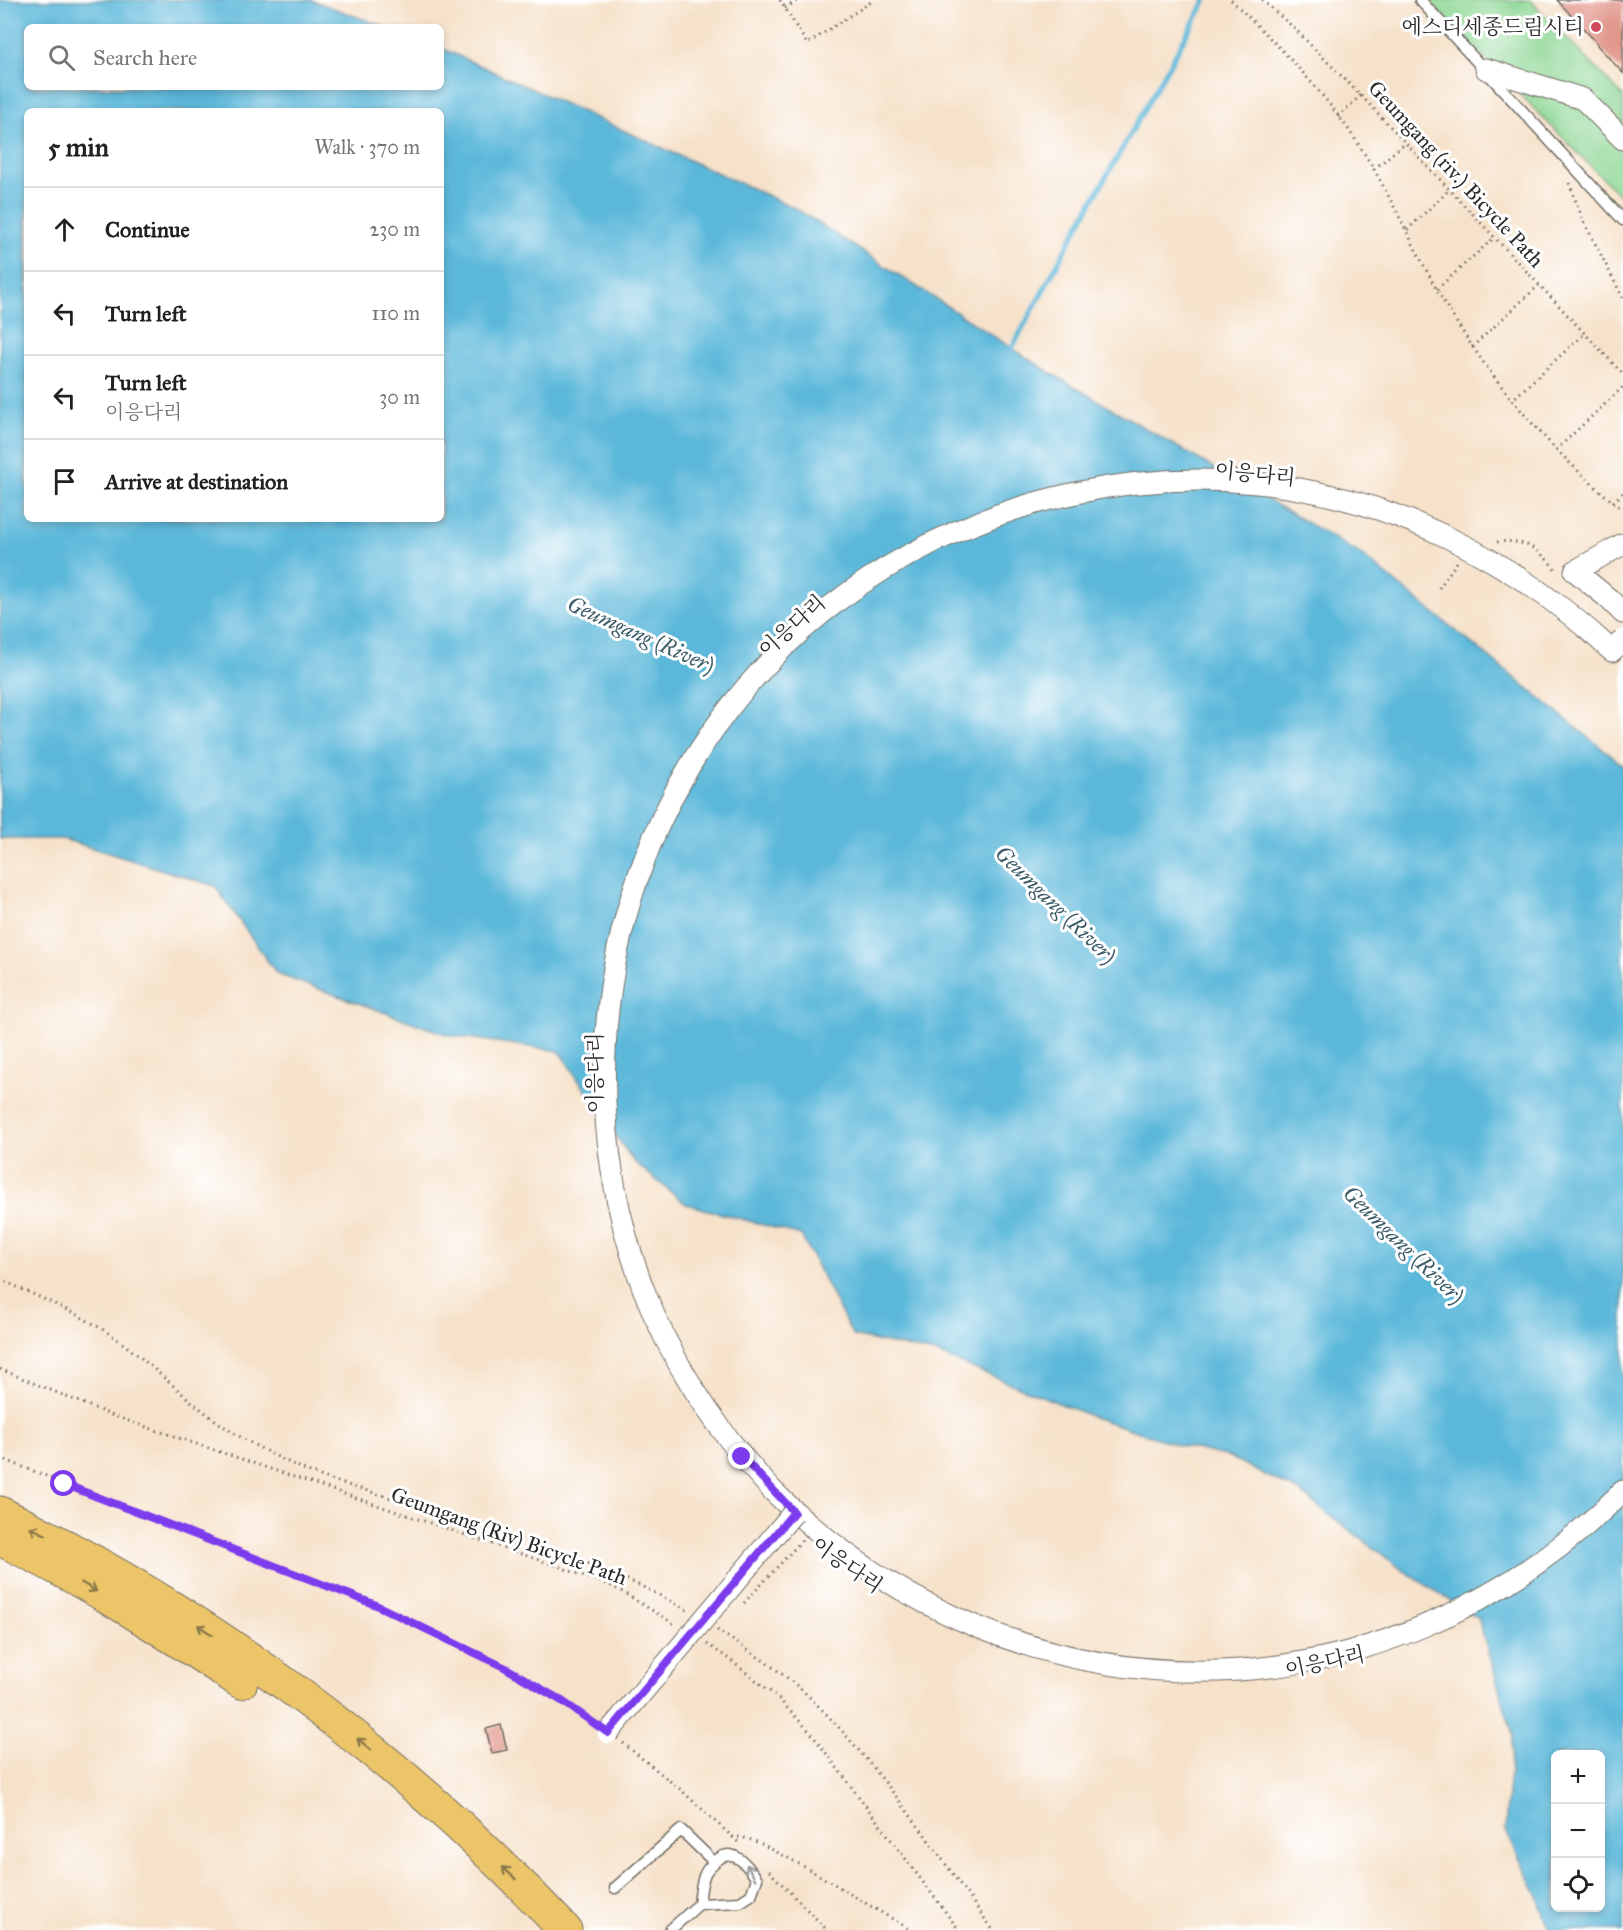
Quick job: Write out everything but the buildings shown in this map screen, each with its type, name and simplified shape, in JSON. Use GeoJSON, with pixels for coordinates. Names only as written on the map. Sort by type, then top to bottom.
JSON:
{"type":"FeatureCollection","features":[{"type":"Feature","properties":{"kind":"main road"},"geometry":{"type":"LineString","coordinates":[[0,1513],[48,1536],[174,1609],[303,1696],[405,1777],[529,1892],[565,1930]]}},
{"type":"Feature","properties":{"kind":"main road"},"geometry":{"type":"LineString","coordinates":[[0,1539],[160,1627],[289,1714],[388,1792],[513,1905],[535,1930]]}},
{"type":"Feature","properties":{"kind":"street"},"geometry":{"type":"LineString","coordinates":[[1486,69],[1583,99],[1623,139]]}},
{"type":"Feature","properties":{"kind":"street","name":"이응다리"},"geometry":{"type":"LineString","coordinates":[[1619,651],[1519,576],[1468,546],[1413,521],[1357,502],[1298,489],[1239,482],[1180,480],[1120,485],[1061,495],[1004,512],[949,534],[896,562],[846,595],[800,632],[764,667],[702,745],[672,797],[643,861],[627,908],[614,966],[606,1025],[604,1085],[608,1145],[618,1204],[634,1262],[656,1318],[682,1371],[715,1422],[796,1520],[885,1582],[926,1605],[989,1633],[1044,1651],[1100,1663],[1146,1669],[1215,1671],[1262,1668],[1330,1656],[1385,1641],[1439,1620],[1501,1588],[1539,1563],[1593,1520],[1623,1491]]}},
{"type":"Feature","properties":{"kind":"street"},"geometry":{"type":"LineString","coordinates":[[1622,608],[1575,572],[1623,544]]}},
{"type":"Feature","properties":{"kind":"street"},"geometry":{"type":"LineString","coordinates":[[608,1733],[796,1520]]}},
{"type":"Feature","properties":{"kind":"lane"},"geometry":{"type":"LineString","coordinates":[[1420,0],[1623,220]]}},
{"type":"Feature","properties":{"kind":"lane"},"geometry":{"type":"LineString","coordinates":[[615,1888],[681,1830],[714,1862]]}},
{"type":"Feature","properties":{"kind":"lane"},"geometry":{"type":"LineString","coordinates":[[670,1930],[699,1904],[704,1876],[721,1856],[730,1855],[744,1861],[757,1879],[752,1894],[740,1902],[699,1904]]}},
{"type":"Feature","properties":{"kind":"path"},"geometry":{"type":"LineString","coordinates":[[780,0],[807,44],[874,0]]}},
{"type":"Feature","properties":{"kind":"path"},"geometry":{"type":"LineString","coordinates":[[785,8],[798,0]]}},
{"type":"Feature","properties":{"kind":"path"},"geometry":{"type":"LineString","coordinates":[[1231,0],[1282,48],[1338,117],[1374,169],[1437,289],[1472,347],[1511,400],[1556,450],[1623,510]]}},
{"type":"Feature","properties":{"kind":"path","name":"Geumgang (riv.) Bicycle Path"},"geometry":{"type":"LineString","coordinates":[[1262,0],[1294,28],[1361,95],[1623,374]]}},
{"type":"Feature","properties":{"kind":"path"},"geometry":{"type":"LineString","coordinates":[[1338,117],[1361,95]]}},
{"type":"Feature","properties":{"kind":"path"},"geometry":{"type":"LineString","coordinates":[[1374,169],[1405,142]]}},
{"type":"Feature","properties":{"kind":"path"},"geometry":{"type":"LineString","coordinates":[[1565,158],[1564,171],[1583,220],[1623,298]]}},
{"type":"Feature","properties":{"kind":"path"},"geometry":{"type":"LineString","coordinates":[[1407,230],[1450,190]]}},
{"type":"Feature","properties":{"kind":"path"},"geometry":{"type":"LineString","coordinates":[[1437,289],[1495,237]]}},
{"type":"Feature","properties":{"kind":"path"},"geometry":{"type":"LineString","coordinates":[[1472,347],[1539,284]]}},
{"type":"Feature","properties":{"kind":"path"},"geometry":{"type":"LineString","coordinates":[[1511,400],[1585,333]]}},
{"type":"Feature","properties":{"kind":"path"},"geometry":{"type":"LineString","coordinates":[[1556,450],[1623,387]]}},
{"type":"Feature","properties":{"kind":"path"},"geometry":{"type":"LineString","coordinates":[[1613,502],[1623,493]]}},
{"type":"Feature","properties":{"kind":"path"},"geometry":{"type":"LineString","coordinates":[[0,1279],[63,1309],[112,1336],[209,1415],[233,1433],[260,1448],[306,1470],[537,1545],[613,1574],[658,1594],[696,1616]]}},
{"type":"Feature","properties":{"kind":"path","name":"Geumgang (Riv) Bicycle Path"},"geometry":{"type":"LineString","coordinates":[[0,1369],[111,1415],[378,1504],[614,1587],[684,1630]]}},
{"type":"Feature","properties":{"kind":"path"},"geometry":{"type":"LineString","coordinates":[[0,1458],[376,1605],[506,1668],[562,1701],[608,1733],[681,1790],[739,1843]]}},
{"type":"Feature","properties":{"kind":"path","name":"이응다리"},"geometry":{"type":"LineString","coordinates":[[796,1520],[812,1540]]}},
{"type":"Feature","properties":{"kind":"path"},"geometry":{"type":"LineString","coordinates":[[711,1626],[753,1653],[802,1690],[862,1753],[993,1930]]}},
{"type":"Feature","properties":{"kind":"path"},"geometry":{"type":"LineString","coordinates":[[705,1643],[776,1696],[811,1733],[959,1930]]}},
{"type":"Feature","properties":{"kind":"path"},"geometry":{"type":"LineString","coordinates":[[732,1837],[750,1839],[774,1851],[841,1887],[912,1930]]}},
{"type":"Feature","properties":{"kind":"path"},"geometry":{"type":"LineString","coordinates":[[767,1869],[827,1930]]}},
{"type":"Feature","properties":{"kind":"green space"},"geometry":{"type":"Polygon","coordinates":[[[1427,0],[1530,0],[1623,96],[1623,199],[1427,0]]]}},
{"type":"Feature","properties":{"kind":"water","name":"Geumgang (River)"},"geometry":{"type":"Polygon","coordinates":[[[0,0],[311,0],[377,24],[24,24],[24,90],[444,90],[444,49],[795,208],[1049,372],[1359,553],[1623,765],[1623,1930],[1549,1930],[1539,1899],[1505,1829],[1513,1735],[1478,1618],[1404,1571],[1298,1491],[1229,1457],[1178,1445],[1093,1417],[935,1353],[853,1336],[801,1235],[686,1204],[633,1161],[559,1051],[448,1035],[277,974],[215,886],[63,839],[0,839],[0,0]]]}},
{"type":"Feature","properties":{"kind":"waterway"},"geometry":{"type":"LineString","coordinates":[[1010,352],[1206,0]]}},
{"type":"Feature","properties":{"kind":"place","name":"에스디세종드림시티"},"geometry":{"type":"Point","coordinates":[1596,27]}},
{"type":"Feature","properties":{"kind":"route"},"geometry":{"type":"LineString","coordinates":[[64,1484],[376,1605],[506,1668],[562,1701],[608,1733],[794,1512],[742,1457]]}}]}
